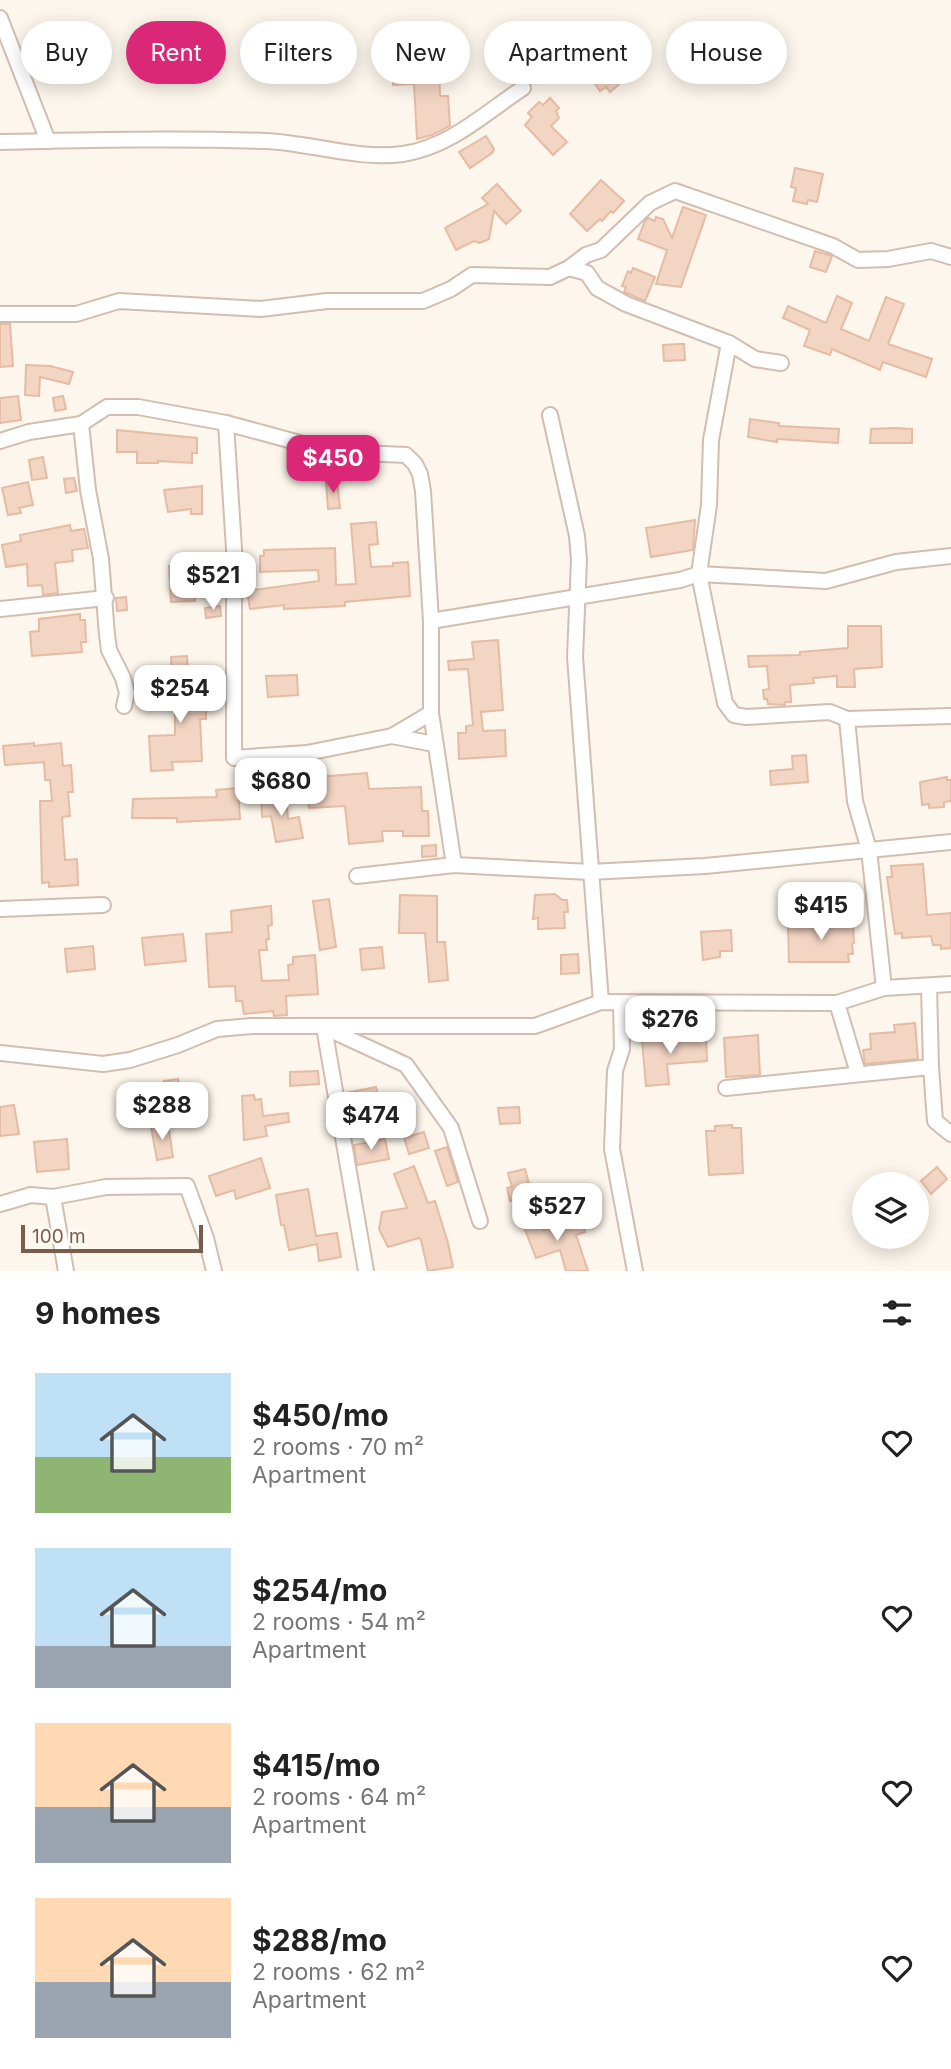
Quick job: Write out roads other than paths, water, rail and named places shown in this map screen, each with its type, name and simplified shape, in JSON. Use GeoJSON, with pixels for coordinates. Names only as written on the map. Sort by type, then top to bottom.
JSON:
{"type":"FeatureCollection","features":[{"type":"Feature","properties":{"kind":"street"},"geometry":{"type":"LineString","coordinates":[[0,18],[48,141]]}},
{"type":"Feature","properties":{"kind":"street"},"geometry":{"type":"LineString","coordinates":[[0,142],[267,141],[364,155],[403,154],[440,144],[523,88]]}},
{"type":"Feature","properties":{"kind":"street"},"geometry":{"type":"LineString","coordinates":[[0,314],[76,314],[119,301],[261,309],[327,301],[423,301],[451,289],[472,275],[550,277],[569,268],[586,255],[601,250],[650,203],[675,191],[834,246],[858,260],[888,259],[931,251],[951,257]]}},
{"type":"Feature","properties":{"kind":"street"},"geometry":{"type":"LineString","coordinates":[[569,268],[587,273],[597,288],[626,304],[729,343],[755,359],[781,363]]}},
{"type":"Feature","properties":{"kind":"street"},"geometry":{"type":"LineString","coordinates":[[729,343],[711,440],[709,505],[699,575],[725,703],[734,715],[747,717],[830,712],[847,719],[951,716]]}},
{"type":"Feature","properties":{"kind":"street"},"geometry":{"type":"LineString","coordinates":[[0,441],[29,432],[81,425],[107,407],[138,407],[226,423],[307,445],[359,453],[406,455],[420,474],[423,491],[431,621],[431,713],[454,866]]}},
{"type":"Feature","properties":{"kind":"street"},"geometry":{"type":"LineString","coordinates":[[550,415],[577,536],[579,559],[575,657],[601,1002]]}},
{"type":"Feature","properties":{"kind":"street"},"geometry":{"type":"LineString","coordinates":[[226,423],[234,549],[234,758],[307,753],[392,736],[431,713]]}},
{"type":"Feature","properties":{"kind":"street"},"geometry":{"type":"LineString","coordinates":[[81,425],[88,491],[106,598],[108,642],[127,693],[124,706]]}},
{"type":"Feature","properties":{"kind":"street"},"geometry":{"type":"LineString","coordinates":[[431,621],[699,575],[826,581],[895,562],[951,556]]}},
{"type":"Feature","properties":{"kind":"street"},"geometry":{"type":"LineString","coordinates":[[0,609],[106,598]]}},
{"type":"Feature","properties":{"kind":"street"},"geometry":{"type":"LineString","coordinates":[[847,719],[855,801],[869,850],[884,988]]}},
{"type":"Feature","properties":{"kind":"street"},"geometry":{"type":"LineString","coordinates":[[392,736],[434,744]]}},
{"type":"Feature","properties":{"kind":"street"},"geometry":{"type":"LineString","coordinates":[[358,876],[454,866],[590,872],[770,861],[951,842]]}},
{"type":"Feature","properties":{"kind":"street"},"geometry":{"type":"LineString","coordinates":[[0,909],[103,905]]}},
{"type":"Feature","properties":{"kind":"street"},"geometry":{"type":"LineString","coordinates":[[0,1053],[103,1064],[130,1060],[217,1029],[535,1026],[601,1002],[837,1003],[884,988],[951,984]]}},
{"type":"Feature","properties":{"kind":"street"},"geometry":{"type":"LineString","coordinates":[[929,986],[935,1121],[951,1134]]}},
{"type":"Feature","properties":{"kind":"street"},"geometry":{"type":"LineString","coordinates":[[621,1003],[622,1049],[615,1071],[612,1149],[635,1271]]}},
{"type":"Feature","properties":{"kind":"street"},"geometry":{"type":"LineString","coordinates":[[837,1003],[858,1073]]}},
{"type":"Feature","properties":{"kind":"street"},"geometry":{"type":"LineString","coordinates":[[324,1027],[406,1065],[451,1128],[480,1221]]}},
{"type":"Feature","properties":{"kind":"street"},"geometry":{"type":"LineString","coordinates":[[324,1027],[366,1271]]}},
{"type":"Feature","properties":{"kind":"street"},"geometry":{"type":"LineString","coordinates":[[726,1088],[931,1067]]}},
{"type":"Feature","properties":{"kind":"street"},"geometry":{"type":"LineString","coordinates":[[0,1204],[31,1195],[53,1196],[106,1187],[187,1186],[206,1238],[214,1271]]}},
{"type":"Feature","properties":{"kind":"street"},"geometry":{"type":"LineString","coordinates":[[53,1196],[66,1271]]}}]}
